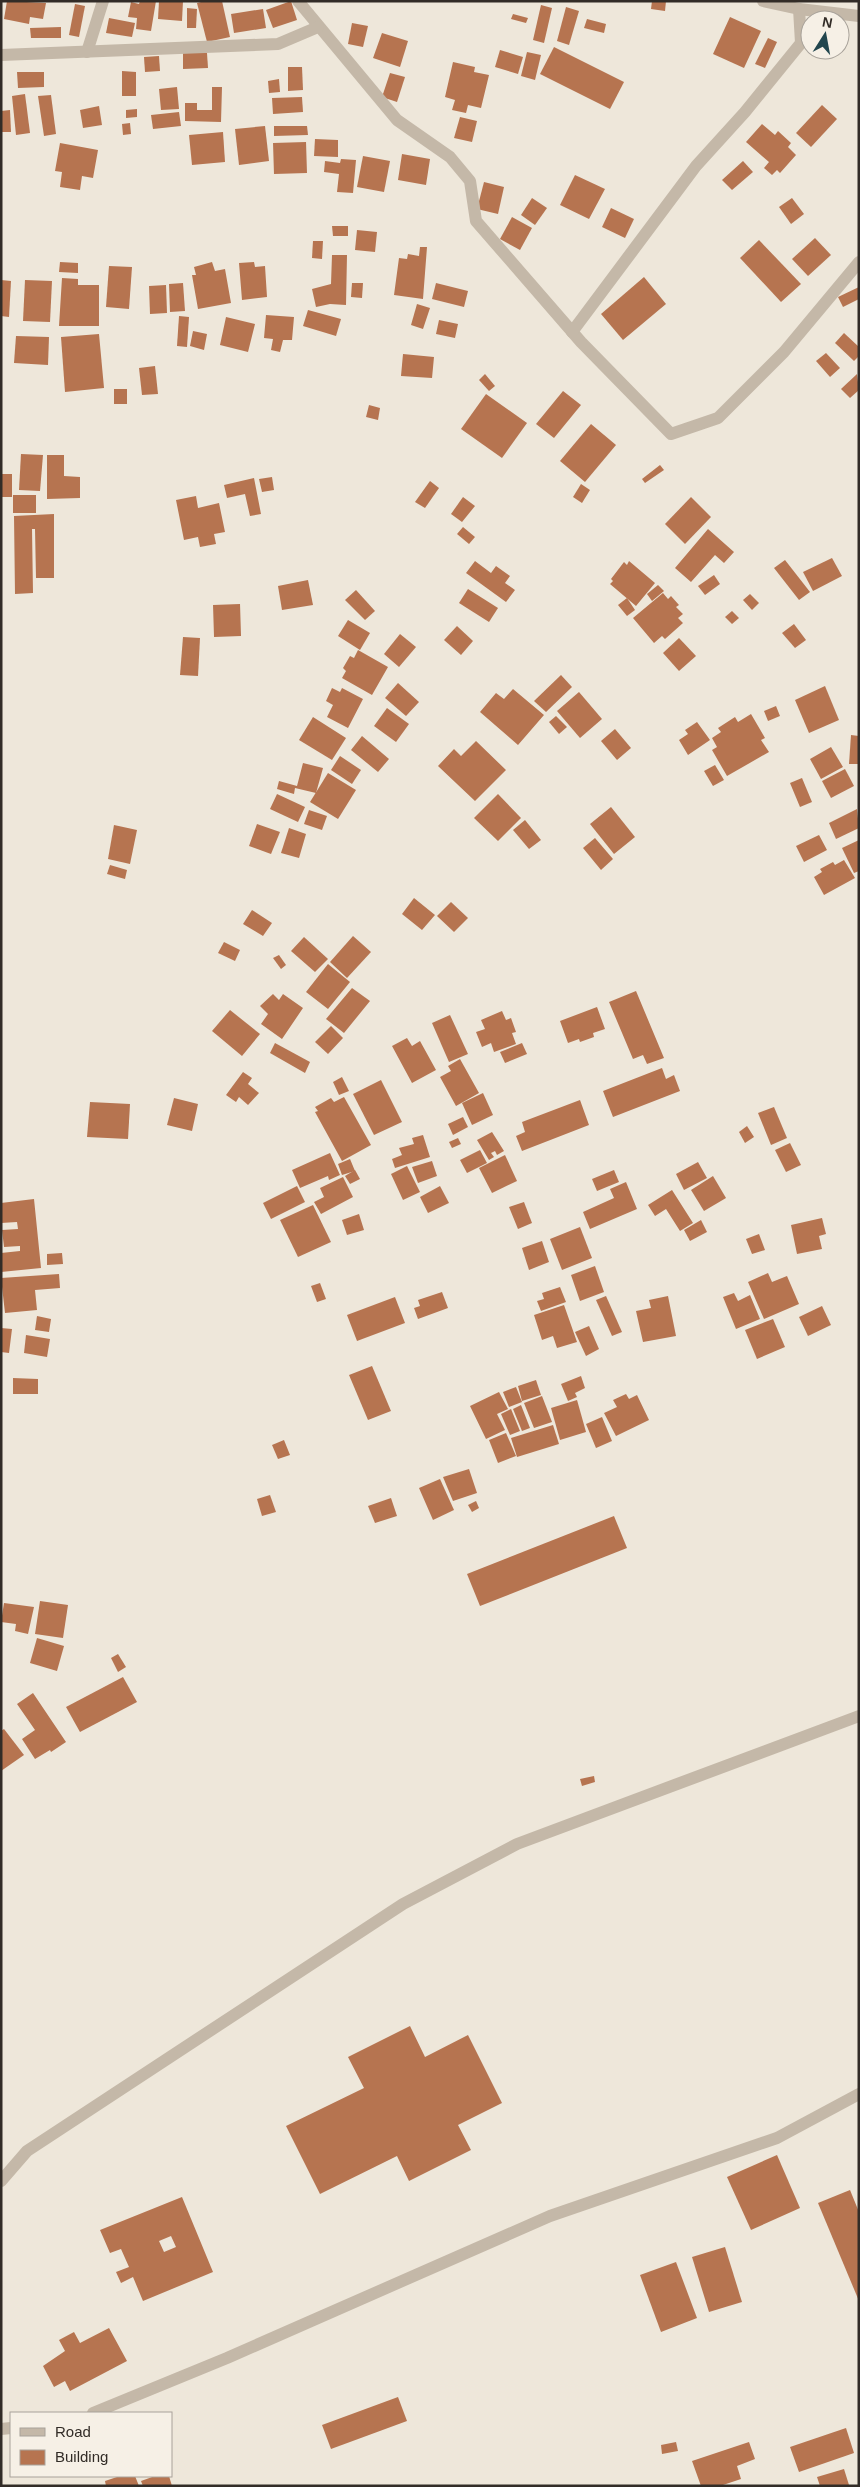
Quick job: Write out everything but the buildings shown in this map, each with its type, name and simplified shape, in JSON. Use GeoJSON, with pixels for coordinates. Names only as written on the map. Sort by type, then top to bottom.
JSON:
{"type":"FeatureCollection","features":[{"type":"Feature","properties":{"kind":"street"},"geometry":{"type":"LineString","coordinates":[[87,52],[103,1]]}},
{"type":"Feature","properties":{"kind":"street"},"geometry":{"type":"LineString","coordinates":[[298,1],[397,120],[450,157],[470,181],[476,221],[572,332],[671,434],[718,418],[784,352],[859,262]]}},
{"type":"Feature","properties":{"kind":"street"},"geometry":{"type":"LineString","coordinates":[[763,1],[799,9],[859,16]]}},
{"type":"Feature","properties":{"kind":"street"},"geometry":{"type":"LineString","coordinates":[[572,332],[696,166],[745,112],[801,43],[799,9]]}},
{"type":"Feature","properties":{"kind":"street"},"geometry":{"type":"LineString","coordinates":[[1,55],[278,44],[318,27]]}},
{"type":"Feature","properties":{"kind":"street"},"geometry":{"type":"LineString","coordinates":[[1,2181],[28,2152],[403,1904],[518,1844],[859,1716]]}},
{"type":"Feature","properties":{"kind":"street"},"geometry":{"type":"LineString","coordinates":[[95,2412],[228,2358],[550,2216],[777,2138],[859,2094]]}}]}
